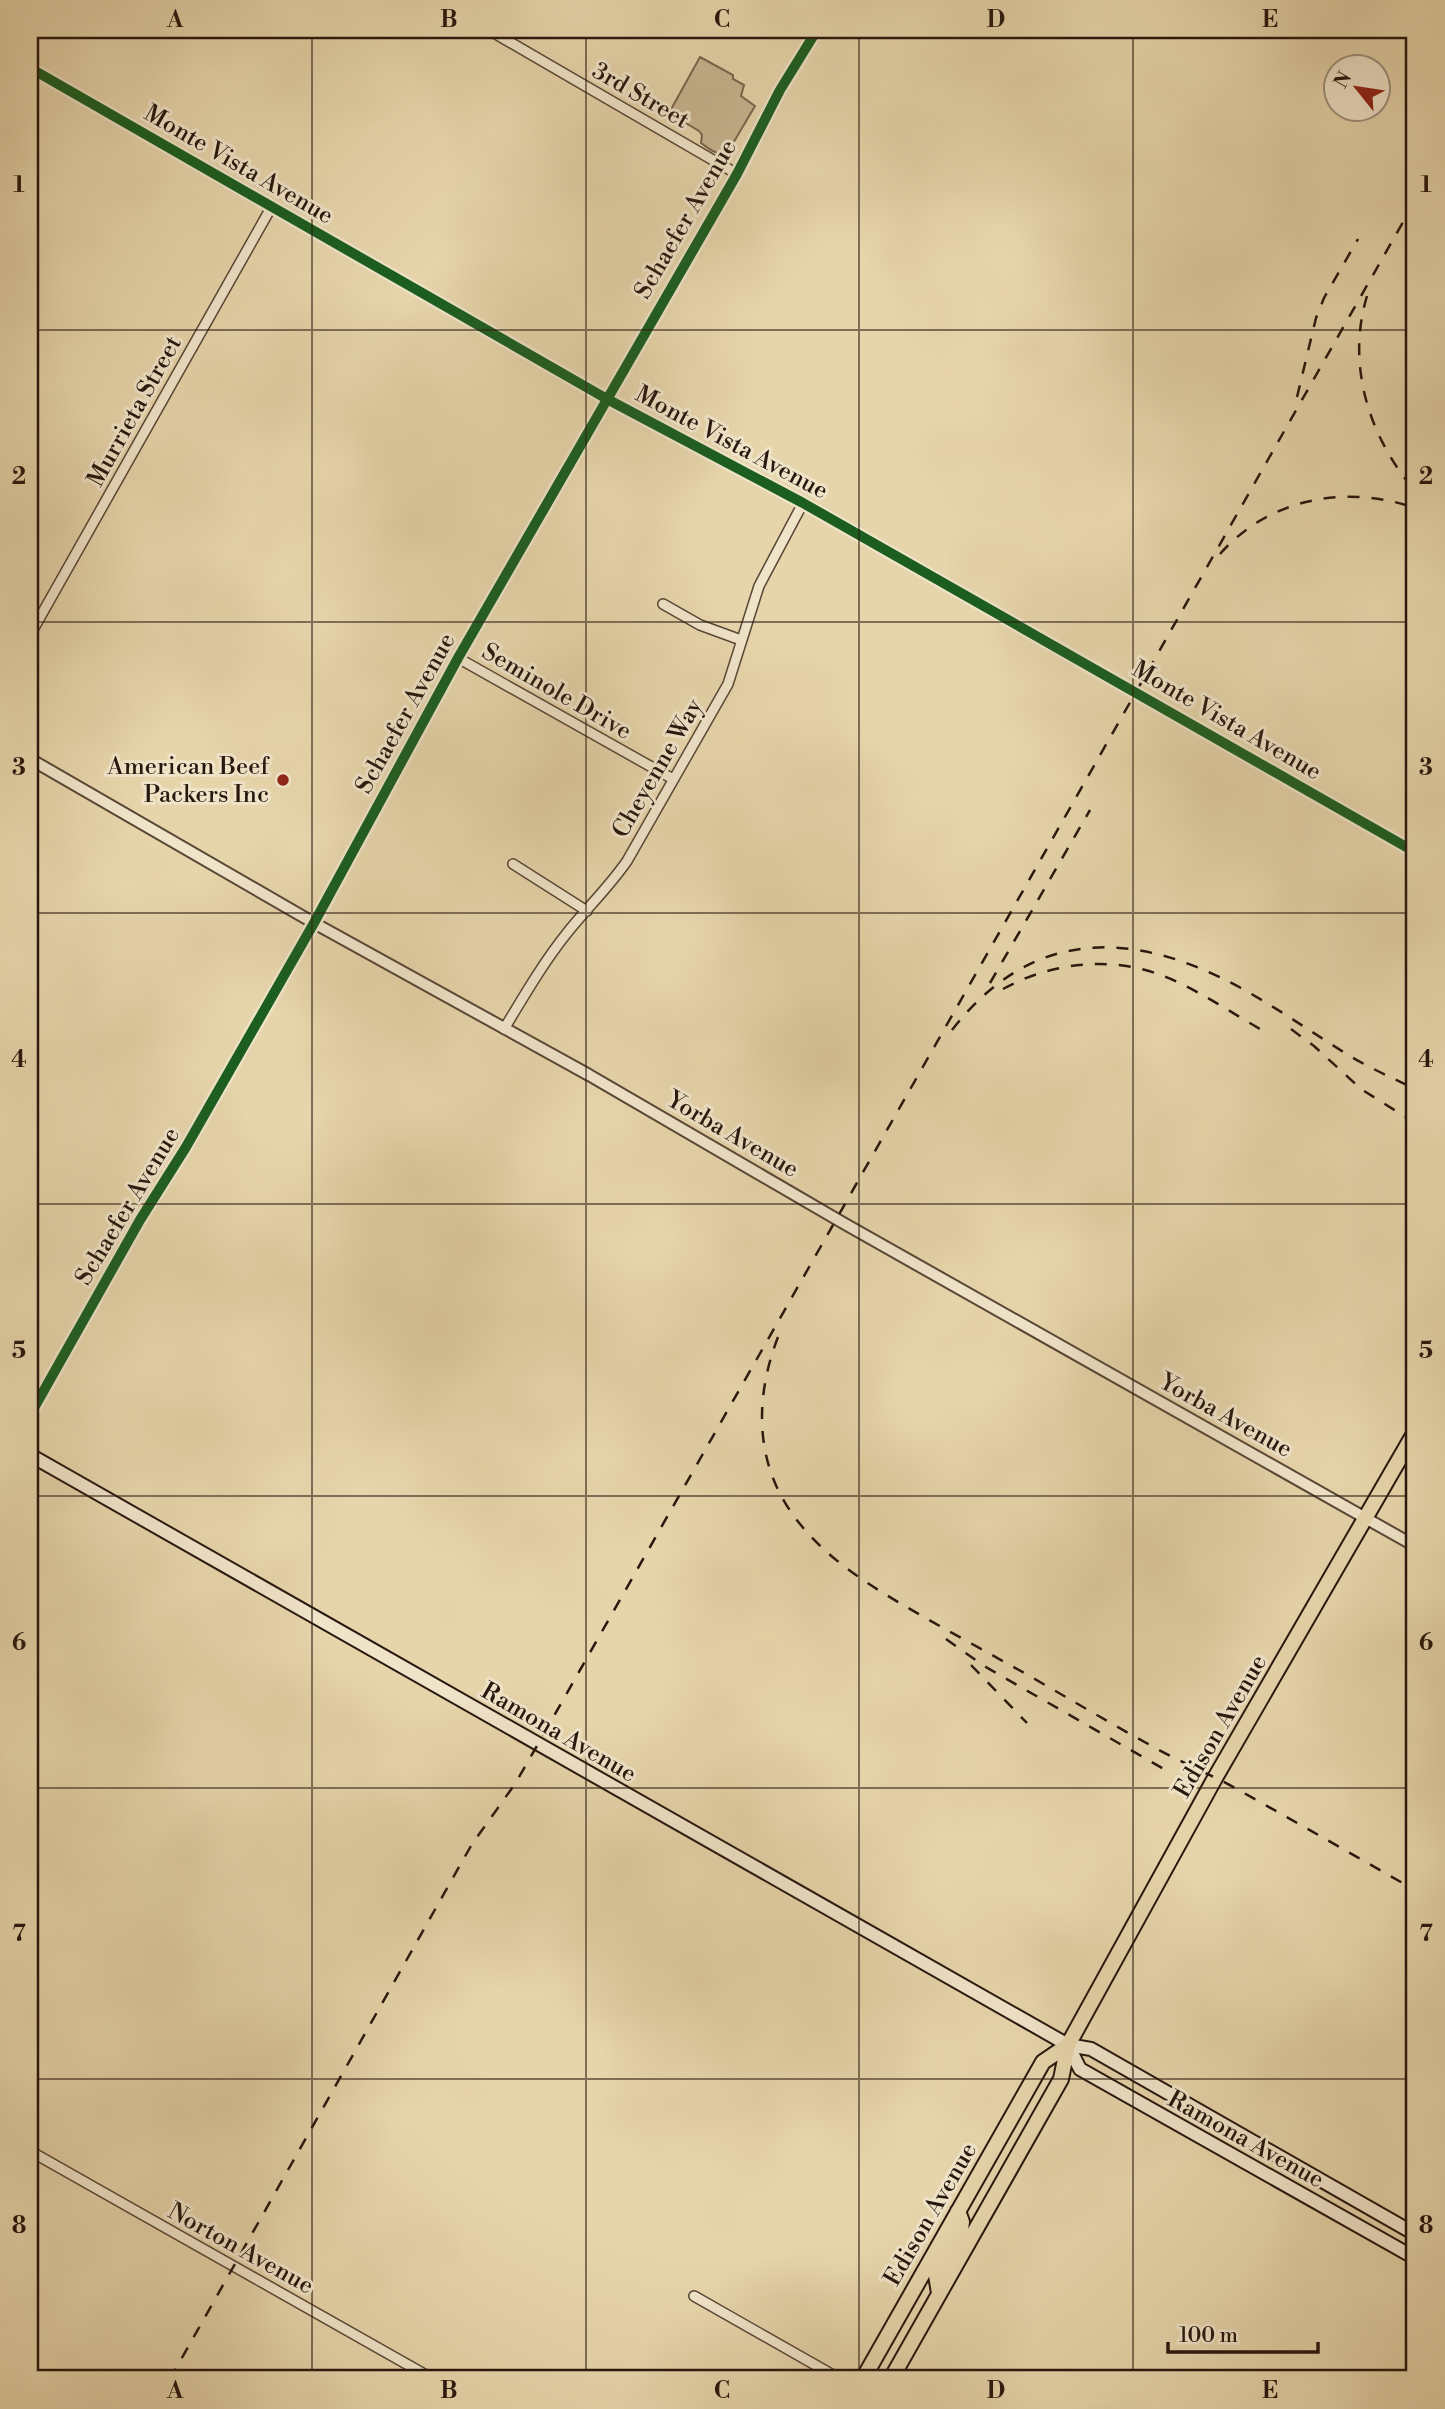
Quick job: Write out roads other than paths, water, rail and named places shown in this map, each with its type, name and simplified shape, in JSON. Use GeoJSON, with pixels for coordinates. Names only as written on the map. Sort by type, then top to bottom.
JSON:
{"type":"FeatureCollection","features":[{"type":"Feature","properties":{"kind":"main road","name":"Edison Avenue"},"geometry":{"type":"LineString","coordinates":[[891,2379],[1061,2079],[1068,2045],[1215,1777],[1415,1432]]}},
{"type":"Feature","properties":{"kind":"main road","name":"Ramona Avenue"},"geometry":{"type":"LineString","coordinates":[[30,1455],[1068,2045],[1091,2049],[1415,2234]]}},
{"type":"Feature","properties":{"kind":"main road","name":"Edison Avenue"},"geometry":{"type":"LineString","coordinates":[[863,2379],[1043,2062],[1068,2045]]}},
{"type":"Feature","properties":{"kind":"main road","name":"Ramona Avenue"},"geometry":{"type":"LineString","coordinates":[[1068,2045],[1080,2069],[1415,2258]]}},
{"type":"Feature","properties":{"kind":"main road"},"geometry":{"type":"LineString","coordinates":[[939,2293],[936,2274],[961,2229],[962,2222],[958,2211]]}},
{"type":"Feature","properties":{"kind":"street","name":"3rd Street"},"geometry":{"type":"LineString","coordinates":[[489,30],[737,173]]}},
{"type":"Feature","properties":{"kind":"street","name":"Schaefer Avenue"},"geometry":{"type":"LineString","coordinates":[[30,1415],[140,1220],[186,1147],[314,923],[458,658],[737,173],[779,90],[817,30]]}},
{"type":"Feature","properties":{"kind":"street","name":"Monte Vista Avenue"},"geometry":{"type":"LineString","coordinates":[[30,68],[607,399],[803,503],[1415,852]]}},
{"type":"Feature","properties":{"kind":"street","name":"Murrieta Street"},"geometry":{"type":"LineString","coordinates":[[30,635],[272,206]]}},
{"type":"Feature","properties":{"kind":"street","name":"Cheyenne Way"},"geometry":{"type":"LineString","coordinates":[[504,1029],[537,973],[627,861],[728,684],[759,586],[803,503]]}},
{"type":"Feature","properties":{"kind":"street"},"geometry":{"type":"LineString","coordinates":[[663,604],[700,625],[741,640]]}},
{"type":"Feature","properties":{"kind":"street","name":"Seminole Drive"},"geometry":{"type":"LineString","coordinates":[[458,658],[673,779]]}},
{"type":"Feature","properties":{"kind":"street","name":"Yorba Avenue"},"geometry":{"type":"LineString","coordinates":[[30,759],[314,923],[589,1075],[845,1224],[1415,1546]]}},
{"type":"Feature","properties":{"kind":"street"},"geometry":{"type":"LineString","coordinates":[[513,864],[587,911]]}},
{"type":"Feature","properties":{"kind":"street","name":"Norton Avenue"},"geometry":{"type":"LineString","coordinates":[[30,2151],[433,2379]]}},
{"type":"Feature","properties":{"kind":"street"},"geometry":{"type":"LineString","coordinates":[[694,2296],[840,2379]]}},
{"type":"Feature","properties":{"kind":"railway"},"geometry":{"type":"LineString","coordinates":[[170,2379],[472,1844],[515,1784],[538,1744],[1415,201]]}},
{"type":"Feature","properties":{"kind":"railway"},"geometry":{"type":"LineString","coordinates":[[1297,397],[1316,318],[1324,298],[1358,239]]}},
{"type":"Feature","properties":{"kind":"railway"},"geometry":{"type":"LineString","coordinates":[[1367,296],[1359,348],[1366,399],[1385,447],[1415,491]]}},
{"type":"Feature","properties":{"kind":"railway"},"geometry":{"type":"LineString","coordinates":[[1220,554],[1240,535],[1262,520],[1310,501],[1363,497],[1415,508]]}},
{"type":"Feature","properties":{"kind":"railway"},"geometry":{"type":"LineString","coordinates":[[990,983],[1090,810]]}},
{"type":"Feature","properties":{"kind":"railway"},"geometry":{"type":"LineString","coordinates":[[952,1030],[983,996],[1016,972],[1050,956],[1086,948],[1123,948],[1162,955],[1201,969],[1241,988],[1353,1058],[1415,1089]]}},
{"type":"Feature","properties":{"kind":"railway"},"geometry":{"type":"LineString","coordinates":[[1003,989],[1020,980],[1058,968],[1097,964],[1136,968],[1184,985],[1269,1034]]}},
{"type":"Feature","properties":{"kind":"railway"},"geometry":{"type":"LineString","coordinates":[[1291,1029],[1361,1089],[1415,1123]]}},
{"type":"Feature","properties":{"kind":"railway"},"geometry":{"type":"LineString","coordinates":[[778,1337],[763,1402],[762,1425],[769,1468],[789,1509],[818,1544],[835,1559],[871,1585],[929,1620],[1415,1890]]}},
{"type":"Feature","properties":{"kind":"railway"},"geometry":{"type":"LineString","coordinates":[[946,1639],[984,1666],[1169,1772]]}},
{"type":"Feature","properties":{"kind":"railway"},"geometry":{"type":"LineString","coordinates":[[971,1665],[1027,1723]]}},
{"type":"Feature","properties":{"kind":"place","name":"American Beef Packers Inc"},"geometry":{"type":"Point","coordinates":[283,780]}}]}
